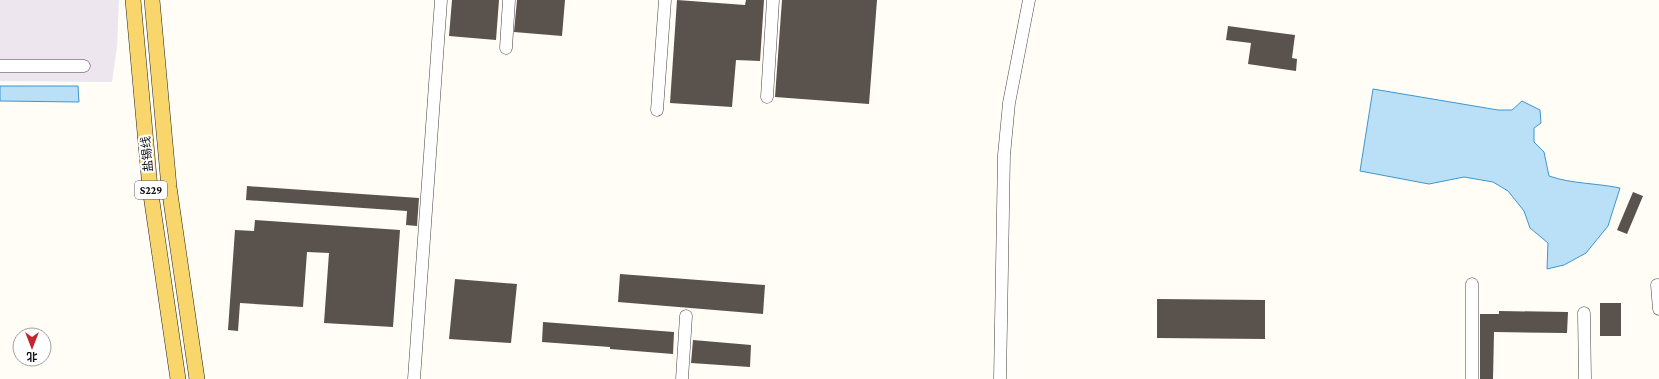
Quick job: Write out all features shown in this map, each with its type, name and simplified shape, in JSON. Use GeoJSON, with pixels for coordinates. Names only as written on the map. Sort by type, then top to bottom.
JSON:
{"type":"FeatureCollection","features":[{"type":"Feature","properties":{"kind":"main road","name":"盐锡线"},"geometry":{"type":"LineString","coordinates":[[134,0],[150,188],[178,379]]}},
{"type":"Feature","properties":{"kind":"main road","name":"盐锡线"},"geometry":{"type":"LineString","coordinates":[[152,0],[169,187],[197,379]]}},
{"type":"Feature","properties":{"kind":"street"},"geometry":{"type":"LineString","coordinates":[[414,379],[441,0]]}},
{"type":"Feature","properties":{"kind":"street"},"geometry":{"type":"LineString","coordinates":[[506,48],[509,0]]}},
{"type":"Feature","properties":{"kind":"street"},"geometry":{"type":"LineString","coordinates":[[657,110],[665,0]]}},
{"type":"Feature","properties":{"kind":"street"},"geometry":{"type":"LineString","coordinates":[[767,97],[773,0]]}},
{"type":"Feature","properties":{"kind":"street"},"geometry":{"type":"LineString","coordinates":[[1000,379],[1004,155],[1009,104],[1029,0]]}},
{"type":"Feature","properties":{"kind":"street"},"geometry":{"type":"LineString","coordinates":[[0,66],[84,66]]}},
{"type":"Feature","properties":{"kind":"street"},"geometry":{"type":"LineString","coordinates":[[1472,284],[1472,379]]}},
{"type":"Feature","properties":{"kind":"street"},"geometry":{"type":"LineString","coordinates":[[1657,284],[1659,309]]}},
{"type":"Feature","properties":{"kind":"street"},"geometry":{"type":"LineString","coordinates":[[1584,313],[1585,379]]}},
{"type":"Feature","properties":{"kind":"street"},"geometry":{"type":"LineString","coordinates":[[682,379],[686,316]]}},
{"type":"Feature","properties":{"kind":"shaded area"},"geometry":{"type":"Polygon","coordinates":[[[0,0],[119,0],[117,47],[112,82],[0,81],[0,0]]]}},
{"type":"Feature","properties":{"kind":"water"},"geometry":{"type":"Polygon","coordinates":[[[0,86],[78,86],[79,102],[0,101],[0,86]]]}},
{"type":"Feature","properties":{"kind":"water"},"geometry":{"type":"Polygon","coordinates":[[[1373,89],[1498,110],[1512,110],[1522,101],[1540,110],[1541,123],[1534,128],[1534,142],[1544,152],[1549,176],[1566,181],[1620,188],[1608,226],[1586,253],[1564,265],[1547,269],[1548,243],[1530,228],[1524,211],[1508,191],[1493,182],[1464,177],[1429,184],[1360,171],[1373,89]]]}},
{"type":"Feature","properties":{"kind":"building"},"geometry":{"type":"Polygon","coordinates":[[[452,0],[499,0],[496,40],[449,36],[452,0]]]}},
{"type":"Feature","properties":{"kind":"building"},"geometry":{"type":"Polygon","coordinates":[[[517,0],[565,0],[562,36],[514,32],[517,0]]]}},
{"type":"Feature","properties":{"kind":"building"},"geometry":{"type":"Polygon","coordinates":[[[677,0],[745,5],[746,0],[764,0],[760,61],[736,60],[732,107],[670,103],[677,0]]]}},
{"type":"Feature","properties":{"kind":"building"},"geometry":{"type":"Polygon","coordinates":[[[782,0],[877,0],[869,104],[775,97],[782,0]]]}},
{"type":"Feature","properties":{"kind":"building"},"geometry":{"type":"Polygon","coordinates":[[[1228,26],[1295,35],[1292,58],[1297,59],[1296,71],[1248,64],[1251,43],[1226,40],[1228,26]]]}},
{"type":"Feature","properties":{"kind":"building"},"geometry":{"type":"Polygon","coordinates":[[[247,186],[419,198],[417,226],[406,225],[407,211],[246,200],[247,186]]]}},
{"type":"Feature","properties":{"kind":"building"},"geometry":{"type":"Polygon","coordinates":[[[1633,192],[1643,196],[1627,234],[1617,230],[1633,192]]]}},
{"type":"Feature","properties":{"kind":"building"},"geometry":{"type":"Polygon","coordinates":[[[255,220],[400,230],[393,327],[324,323],[329,253],[307,252],[303,307],[240,303],[238,331],[228,330],[235,230],[254,231],[255,220]]]}},
{"type":"Feature","properties":{"kind":"building"},"geometry":{"type":"Polygon","coordinates":[[[620,274],[765,285],[763,314],[618,302],[620,274]]]}},
{"type":"Feature","properties":{"kind":"building"},"geometry":{"type":"Polygon","coordinates":[[[455,279],[517,284],[511,343],[449,339],[455,279]]]}},
{"type":"Feature","properties":{"kind":"building"},"geometry":{"type":"Polygon","coordinates":[[[1157,299],[1265,300],[1265,339],[1157,338],[1157,299]]]}},
{"type":"Feature","properties":{"kind":"building"},"geometry":{"type":"Polygon","coordinates":[[[1600,303],[1621,303],[1621,336],[1600,336],[1600,303]]]}},
{"type":"Feature","properties":{"kind":"building"},"geometry":{"type":"Polygon","coordinates":[[[1499,311],[1568,312],[1567,333],[1494,332],[1493,379],[1480,379],[1480,314],[1499,314],[1499,311]]]}},
{"type":"Feature","properties":{"kind":"building"},"geometry":{"type":"Polygon","coordinates":[[[543,322],[674,332],[673,354],[610,349],[610,347],[542,342],[543,322]]]}},
{"type":"Feature","properties":{"kind":"building"},"geometry":{"type":"Polygon","coordinates":[[[693,340],[751,345],[750,367],[691,363],[693,340]]]}}]}
